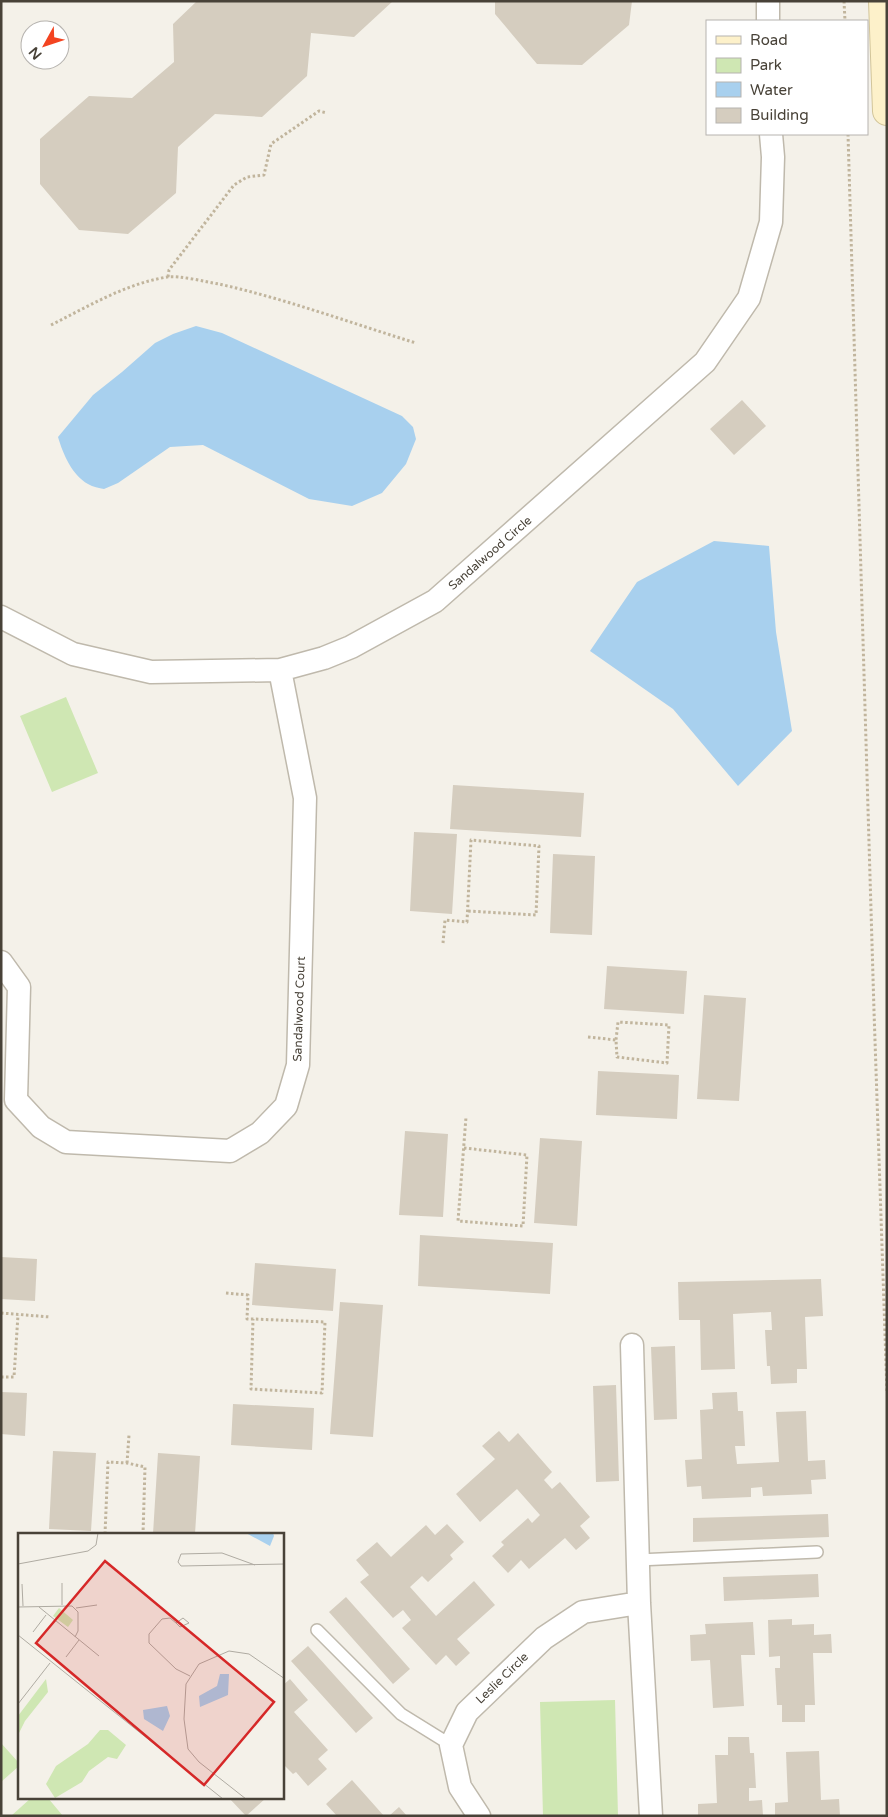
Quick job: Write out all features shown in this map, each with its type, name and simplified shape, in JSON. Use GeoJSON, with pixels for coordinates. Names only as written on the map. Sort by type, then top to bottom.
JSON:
{"type":"FeatureCollection","features":[{"type":"Feature","properties":{"kind":"street"},"geometry":{"type":"LineString","coordinates":[[768,1],[768,20]]}},
{"type":"Feature","properties":{"kind":"street"},"geometry":{"type":"LineString","coordinates":[[883,1],[887,112]]}},
{"type":"Feature","properties":{"kind":"street","name":"Sandalwood Circle"},"geometry":{"type":"LineString","coordinates":[[1,617],[73,654],[150,672],[280,670],[324,658],[351,647],[435,601],[705,362],[749,298],[771,222],[773,157],[771,135]]}},
{"type":"Feature","properties":{"kind":"street","name":"Sandalwood Court"},"geometry":{"type":"LineString","coordinates":[[1,962],[19,987],[10,1040],[16,1100],[42,1127],[66,1142],[230,1151],[260,1133],[286,1106],[298,1065],[306,798],[280,670]]}},
{"type":"Feature","properties":{"kind":"street"},"geometry":{"type":"LineString","coordinates":[[632,1346],[639,1603],[651,1816]]}},
{"type":"Feature","properties":{"kind":"street","name":"Leslie Circle"},"geometry":{"type":"LineString","coordinates":[[451,1744],[467,1712],[544,1638],[583,1612],[639,1603]]}},
{"type":"Feature","properties":{"kind":"street"},"geometry":{"type":"LineString","coordinates":[[451,1744],[460,1787],[478,1816]]}},
{"type":"Feature","properties":{"kind":"lane"},"geometry":{"type":"LineString","coordinates":[[638,1560],[816,1552]]}},
{"type":"Feature","properties":{"kind":"lane"},"geometry":{"type":"LineString","coordinates":[[317,1630],[400,1714],[451,1744]]}},
{"type":"Feature","properties":{"kind":"path"},"geometry":{"type":"LineString","coordinates":[[844,1],[845,20]]}},
{"type":"Feature","properties":{"kind":"path"},"geometry":{"type":"LineString","coordinates":[[168,277],[169,270],[234,186],[247,176],[264,175],[271,144],[319,111],[327,113]]}},
{"type":"Feature","properties":{"kind":"path"},"geometry":{"type":"LineString","coordinates":[[848,135],[873,1001],[887,1393]]}},
{"type":"Feature","properties":{"kind":"path"},"geometry":{"type":"LineString","coordinates":[[51,325],[122,289],[168,277],[205,281],[263,294],[416,343]]}},
{"type":"Feature","properties":{"kind":"path"},"geometry":{"type":"LineString","coordinates":[[443,943],[445,920],[467,922],[471,840],[539,846],[536,915],[468,911]]}},
{"type":"Feature","properties":{"kind":"path"},"geometry":{"type":"LineString","coordinates":[[618,1022],[668,1025],[667,1063],[617,1057],[616,1040],[618,1022]]}},
{"type":"Feature","properties":{"kind":"path"},"geometry":{"type":"LineString","coordinates":[[588,1037],[616,1040]]}},
{"type":"Feature","properties":{"kind":"path"},"geometry":{"type":"LineString","coordinates":[[464,1148],[527,1155],[523,1226],[458,1221],[466,1117]]}},
{"type":"Feature","properties":{"kind":"path"},"geometry":{"type":"LineString","coordinates":[[226,1293],[248,1295],[247,1319],[254,1319],[326,1322],[322,1393],[252,1389],[254,1319]]}},
{"type":"Feature","properties":{"kind":"path"},"geometry":{"type":"LineString","coordinates":[[1,1314],[50,1317]]}},
{"type":"Feature","properties":{"kind":"path"},"geometry":{"type":"LineString","coordinates":[[1,1377],[14,1377],[18,1315]]}},
{"type":"Feature","properties":{"kind":"path"},"geometry":{"type":"LineString","coordinates":[[127,1463],[129,1435]]}},
{"type":"Feature","properties":{"kind":"path"},"geometry":{"type":"LineString","coordinates":[[105,1533],[108,1462],[127,1463],[145,1467],[143,1533]]}},
{"type":"Feature","properties":{"kind":"green space"},"geometry":{"type":"Polygon","coordinates":[[[66,697],[98,773],[52,792],[20,716],[66,697]]]}},
{"type":"Feature","properties":{"kind":"green space"},"geometry":{"type":"Polygon","coordinates":[[[615,1700],[618,1816],[543,1816],[540,1702],[615,1700]]]}},
{"type":"Feature","properties":{"kind":"green space"},"geometry":{"type":"Polygon","coordinates":[[[1,1743],[18,1762],[18,1767],[1,1782],[1,1743]]]}},
{"type":"Feature","properties":{"kind":"green space"},"geometry":{"type":"Polygon","coordinates":[[[29,1800],[50,1800],[63,1816],[11,1816],[29,1800]]]}},
{"type":"Feature","properties":{"kind":"water"},"geometry":{"type":"Polygon","coordinates":[[[196,326],[222,333],[402,416],[413,427],[416,439],[406,464],[382,493],[352,506],[309,499],[203,445],[170,447],[118,483],[104,489],[92,486],[82,480],[69,464],[58,437],[93,395],[155,343],[196,326]]]}},
{"type":"Feature","properties":{"kind":"water"},"geometry":{"type":"Polygon","coordinates":[[[714,541],[769,546],[776,632],[792,731],[738,786],[673,709],[590,651],[637,582],[714,541]]]}},
{"type":"Feature","properties":{"kind":"building"},"geometry":{"type":"Polygon","coordinates":[[[197,1],[393,1],[354,37],[311,33],[307,76],[262,117],[215,114],[178,147],[176,193],[128,234],[79,230],[40,184],[40,139],[89,96],[132,98],[174,62],[173,24],[197,1]]]}},
{"type":"Feature","properties":{"kind":"building"},"geometry":{"type":"Polygon","coordinates":[[[495,1],[632,1],[629,25],[582,65],[537,64],[495,14],[495,1]]]}},
{"type":"Feature","properties":{"kind":"building"},"geometry":{"type":"Polygon","coordinates":[[[742,400],[766,426],[734,455],[710,429],[742,400]]]}},
{"type":"Feature","properties":{"kind":"building"},"geometry":{"type":"Polygon","coordinates":[[[453,785],[584,793],[581,837],[450,829],[453,785]]]}},
{"type":"Feature","properties":{"kind":"building"},"geometry":{"type":"Polygon","coordinates":[[[414,832],[457,834],[452,914],[410,911],[414,832]]]}},
{"type":"Feature","properties":{"kind":"building"},"geometry":{"type":"Polygon","coordinates":[[[553,854],[595,856],[592,935],[550,933],[553,854]]]}},
{"type":"Feature","properties":{"kind":"building"},"geometry":{"type":"Polygon","coordinates":[[[607,966],[687,971],[684,1014],[604,1009],[607,966]]]}},
{"type":"Feature","properties":{"kind":"building"},"geometry":{"type":"Polygon","coordinates":[[[704,995],[746,998],[739,1101],[697,1099],[704,995]]]}},
{"type":"Feature","properties":{"kind":"building"},"geometry":{"type":"Polygon","coordinates":[[[598,1071],[679,1075],[677,1119],[596,1115],[598,1071]]]}},
{"type":"Feature","properties":{"kind":"building"},"geometry":{"type":"Polygon","coordinates":[[[405,1131],[448,1134],[443,1217],[399,1215],[405,1131]]]}},
{"type":"Feature","properties":{"kind":"building"},"geometry":{"type":"Polygon","coordinates":[[[540,1138],[582,1141],[577,1226],[534,1223],[540,1138]]]}},
{"type":"Feature","properties":{"kind":"building"},"geometry":{"type":"Polygon","coordinates":[[[420,1235],[553,1243],[550,1294],[418,1286],[420,1235]]]}},
{"type":"Feature","properties":{"kind":"building"},"geometry":{"type":"Polygon","coordinates":[[[1,1257],[37,1259],[35,1301],[1,1299],[1,1257]]]}},
{"type":"Feature","properties":{"kind":"building"},"geometry":{"type":"Polygon","coordinates":[[[255,1263],[336,1269],[333,1311],[252,1305],[255,1263]]]}},
{"type":"Feature","properties":{"kind":"building"},"geometry":{"type":"Polygon","coordinates":[[[821,1279],[823,1316],[805,1317],[807,1369],[797,1369],[797,1383],[771,1384],[770,1366],[767,1366],[765,1330],[772,1330],[771,1312],[733,1314],[735,1369],[701,1370],[700,1320],[679,1320],[678,1282],[821,1279]]]}},
{"type":"Feature","properties":{"kind":"building"},"geometry":{"type":"Polygon","coordinates":[[[340,1302],[383,1305],[373,1437],[330,1434],[340,1302]]]}},
{"type":"Feature","properties":{"kind":"building"},"geometry":{"type":"Polygon","coordinates":[[[675,1346],[677,1419],[654,1420],[651,1347],[675,1346]]]}},
{"type":"Feature","properties":{"kind":"building"},"geometry":{"type":"Polygon","coordinates":[[[616,1385],[619,1481],[596,1482],[593,1386],[616,1385]]]}},
{"type":"Feature","properties":{"kind":"building"},"geometry":{"type":"Polygon","coordinates":[[[1,1392],[27,1393],[25,1436],[1,1434],[1,1392]]]}},
{"type":"Feature","properties":{"kind":"building"},"geometry":{"type":"Polygon","coordinates":[[[737,1392],[738,1411],[743,1411],[745,1446],[735,1446],[737,1464],[779,1462],[776,1412],[806,1411],[808,1461],[825,1460],[826,1479],[811,1480],[812,1494],[763,1496],[762,1487],[751,1488],[751,1497],[702,1499],[701,1486],[687,1487],[685,1460],[702,1459],[700,1410],[713,1409],[712,1393],[737,1392]]]}},
{"type":"Feature","properties":{"kind":"building"},"geometry":{"type":"Polygon","coordinates":[[[233,1404],[314,1408],[312,1450],[231,1445],[233,1404]]]}},
{"type":"Feature","properties":{"kind":"building"},"geometry":{"type":"Polygon","coordinates":[[[499,1431],[509,1442],[518,1433],[552,1472],[544,1480],[552,1489],[560,1482],[590,1517],[580,1526],[590,1538],[576,1550],[565,1538],[529,1569],[521,1560],[508,1573],[492,1556],[504,1545],[501,1542],[528,1518],[532,1523],[540,1515],[517,1489],[480,1522],[456,1494],[495,1459],[482,1446],[499,1431]]]}},
{"type":"Feature","properties":{"kind":"building"},"geometry":{"type":"Polygon","coordinates":[[[53,1451],[96,1453],[91,1531],[49,1529],[53,1451]]]}},
{"type":"Feature","properties":{"kind":"building"},"geometry":{"type":"Polygon","coordinates":[[[158,1453],[200,1456],[195,1533],[153,1533],[158,1453]]]}},
{"type":"Feature","properties":{"kind":"building"},"geometry":{"type":"Polygon","coordinates":[[[828,1514],[829,1537],[693,1542],[693,1518],[828,1514]]]}},
{"type":"Feature","properties":{"kind":"building"},"geometry":{"type":"Polygon","coordinates":[[[447,1524],[464,1542],[450,1555],[453,1559],[428,1582],[422,1576],[410,1587],[436,1616],[474,1581],[495,1605],[457,1639],[470,1653],[456,1666],[446,1655],[436,1665],[402,1628],[411,1620],[403,1610],[393,1618],[360,1582],[369,1575],[356,1560],[377,1542],[391,1557],[426,1525],[435,1535],[447,1524]]]}},
{"type":"Feature","properties":{"kind":"building"},"geometry":{"type":"Polygon","coordinates":[[[818,1574],[819,1597],[724,1601],[723,1577],[818,1574]]]}},
{"type":"Feature","properties":{"kind":"building"},"geometry":{"type":"Polygon","coordinates":[[[346,1597],[410,1669],[393,1684],[329,1612],[346,1597]]]}},
{"type":"Feature","properties":{"kind":"building"},"geometry":{"type":"Polygon","coordinates":[[[792,1619],[792,1625],[814,1624],[814,1635],[831,1634],[832,1653],[813,1653],[815,1705],[805,1705],[805,1722],[782,1722],[782,1705],[777,1705],[775,1668],[780,1668],[780,1656],[769,1657],[768,1620],[792,1619]]]}},
{"type":"Feature","properties":{"kind":"building"},"geometry":{"type":"Polygon","coordinates":[[[753,1622],[755,1655],[741,1655],[744,1706],[713,1708],[710,1660],[691,1661],[690,1635],[706,1634],[705,1624],[753,1622]]]}},
{"type":"Feature","properties":{"kind":"building"},"geometry":{"type":"Polygon","coordinates":[[[308,1646],[373,1718],[356,1733],[291,1661],[308,1646]]]}},
{"type":"Feature","properties":{"kind":"building"},"geometry":{"type":"Polygon","coordinates":[[[290,1679],[308,1700],[294,1712],[328,1750],[318,1759],[327,1769],[308,1786],[296,1772],[293,1774],[284,1765],[284,1684],[290,1679]]]}},
{"type":"Feature","properties":{"kind":"building"},"geometry":{"type":"Polygon","coordinates":[[[728,1737],[749,1737],[750,1753],[754,1753],[756,1788],[749,1788],[749,1801],[762,1800],[763,1816],[698,1816],[698,1804],[717,1803],[715,1755],[728,1755],[728,1737]]]}},
{"type":"Feature","properties":{"kind":"building"},"geometry":{"type":"Polygon","coordinates":[[[819,1751],[821,1800],[839,1799],[840,1816],[775,1816],[775,1803],[788,1802],[786,1752],[819,1751]]]}},
{"type":"Feature","properties":{"kind":"building"},"geometry":{"type":"Polygon","coordinates":[[[352,1780],[384,1816],[337,1816],[326,1804],[352,1780]]]}},
{"type":"Feature","properties":{"kind":"building"},"geometry":{"type":"Polygon","coordinates":[[[231,1800],[264,1800],[246,1816],[231,1800]]]}},
{"type":"Feature","properties":{"kind":"building"},"geometry":{"type":"Polygon","coordinates":[[[399,1807],[407,1816],[389,1816],[399,1807]]]}}]}
